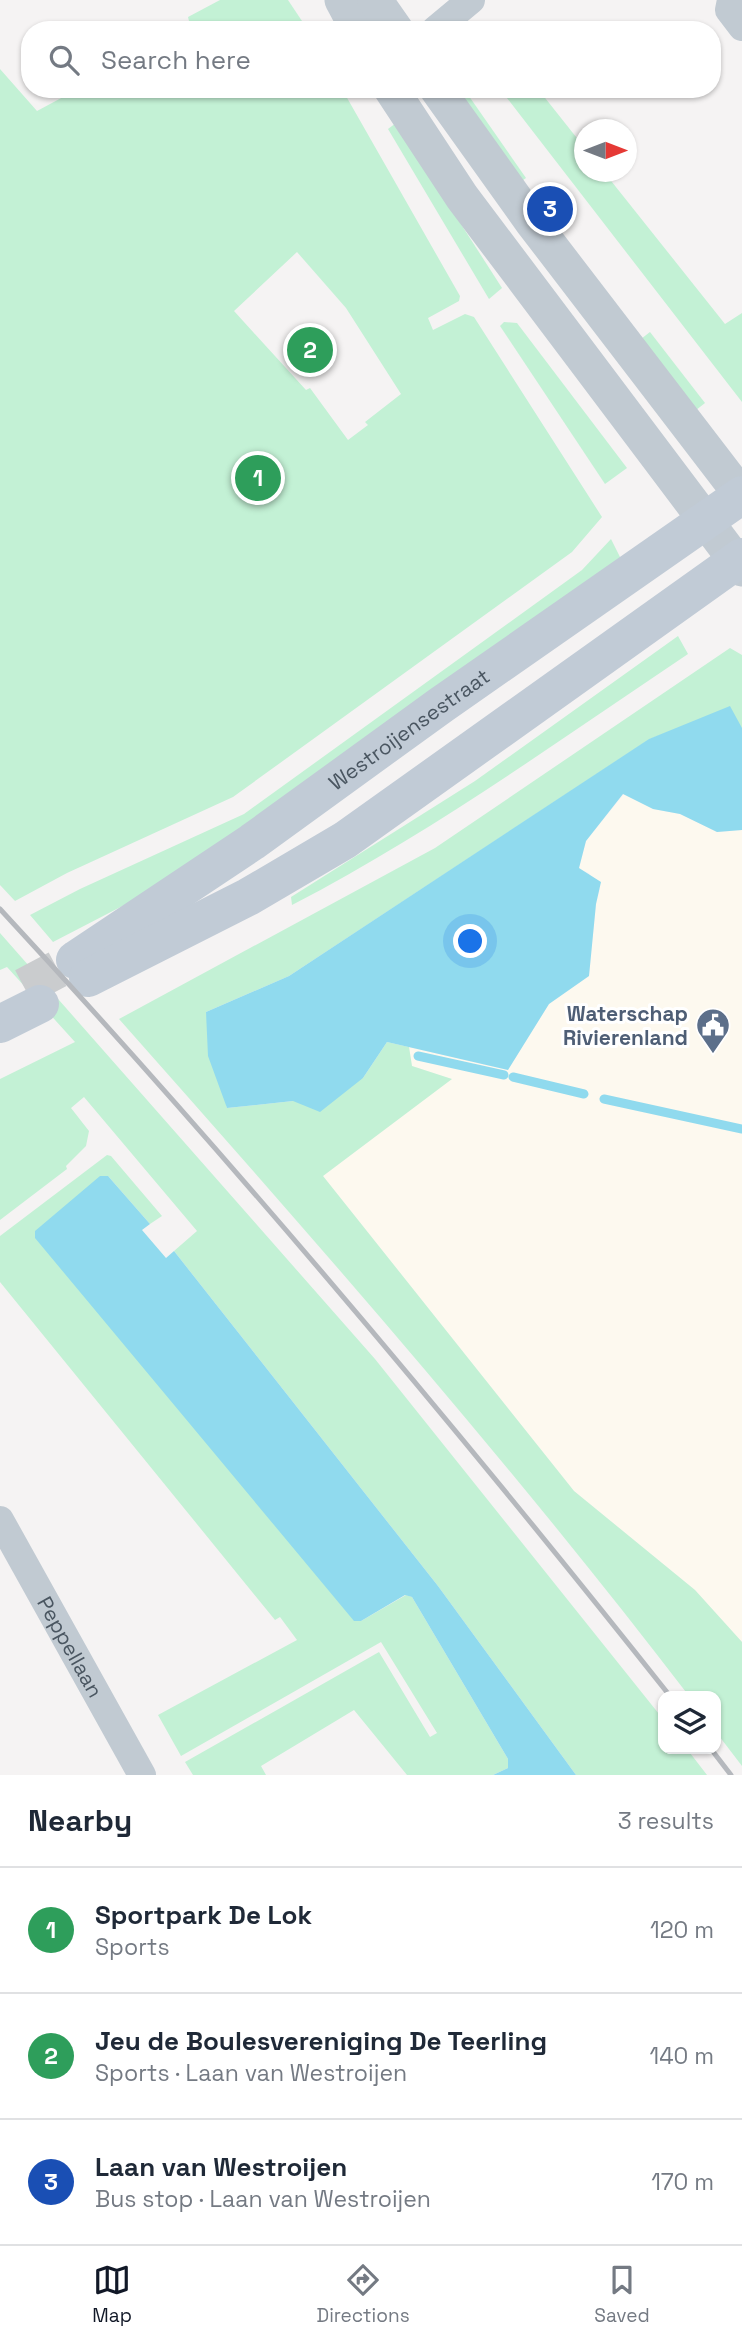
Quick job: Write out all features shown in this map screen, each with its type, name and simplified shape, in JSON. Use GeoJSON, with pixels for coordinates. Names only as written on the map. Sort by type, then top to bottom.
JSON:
{"type":"FeatureCollection","features":[{"type":"Feature","properties":{"kind":"main road","name":"Westroijensestraat"},"geometry":{"type":"LineString","coordinates":[[740,562],[345,840],[248,897],[82,969],[441,705],[742,495]]}},
{"type":"Feature","properties":{"kind":"main road"},"geometry":{"type":"LineString","coordinates":[[0,1024],[21,997]]}},
{"type":"Feature","properties":{"kind":"street"},"geometry":{"type":"LineString","coordinates":[[342,0],[353,21]]}},
{"type":"Feature","properties":{"kind":"street"},"geometry":{"type":"LineString","coordinates":[[375,0],[390,21]]}},
{"type":"Feature","properties":{"kind":"street"},"geometry":{"type":"LineString","coordinates":[[446,21],[471,0]]}},
{"type":"Feature","properties":{"kind":"street"},"geometry":{"type":"LineString","coordinates":[[732,0],[729,10],[742,27]]}},
{"type":"Feature","properties":{"kind":"street"},"geometry":{"type":"LineString","coordinates":[[397,98],[462,197],[705,521],[740,562]]}},
{"type":"Feature","properties":{"kind":"street"},"geometry":{"type":"LineString","coordinates":[[443,98],[532,222],[742,495]]}},
{"type":"Feature","properties":{"kind":"street","name":"Peppellaan"},"geometry":{"type":"LineString","coordinates":[[0,1520],[10,1558],[142,1775]]}},
{"type":"Feature","properties":{"kind":"shaded area"},"geometry":{"type":"Polygon","coordinates":[[[624,794],[653,809],[680,814],[717,832],[742,830],[742,1642],[695,1590],[574,1491],[323,1176],[451,1079],[412,1066],[409,1047],[508,1070],[549,1004],[589,976],[600,889],[589,873],[579,869],[586,841],[624,794]]]}},
{"type":"Feature","properties":{"kind":"green space"},"geometry":{"type":"Polygon","coordinates":[[[220,0],[288,0],[302,21],[189,21],[188,17],[220,0]]]}},
{"type":"Feature","properties":{"kind":"green space"},"geometry":{"type":"Polygon","coordinates":[[[0,69],[21,93],[21,98],[26,98],[37,111],[61,98],[347,98],[460,296],[459,301],[428,318],[433,330],[465,314],[474,317],[602,517],[572,552],[233,797],[67,873],[15,901],[0,885],[0,69]],[[297,252],[234,311],[306,390],[310,388],[348,440],[368,425],[365,422],[401,394],[346,308],[297,252]]]}},
{"type":"Feature","properties":{"kind":"green space"},"geometry":{"type":"Polygon","coordinates":[[[452,98],[470,98],[526,178],[516,185],[452,98]]]}},
{"type":"Feature","properties":{"kind":"green space"},"geometry":{"type":"Polygon","coordinates":[[[507,98],[545,98],[574,134],[574,182],[612,182],[725,324],[742,313],[742,402],[507,98]]]}},
{"type":"Feature","properties":{"kind":"green space"},"geometry":{"type":"Polygon","coordinates":[[[396,123],[502,288],[489,299],[388,129],[396,123]]]}},
{"type":"Feature","properties":{"kind":"green space"},"geometry":{"type":"Polygon","coordinates":[[[504,322],[517,323],[627,468],[605,484],[500,326],[504,322]]]}},
{"type":"Feature","properties":{"kind":"green space"},"geometry":{"type":"Polygon","coordinates":[[[650,332],[705,403],[691,414],[641,339],[650,332]]]}},
{"type":"Feature","properties":{"kind":"green space"},"geometry":{"type":"Polygon","coordinates":[[[611,539],[623,563],[163,885],[53,942],[30,915],[80,889],[244,814],[582,570],[611,539]]]}},
{"type":"Feature","properties":{"kind":"green space"},"geometry":{"type":"Polygon","coordinates":[[[678,636],[688,654],[444,817],[292,905],[291,897],[475,781],[678,636]]]}},
{"type":"Feature","properties":{"kind":"green space"},"geometry":{"type":"Polygon","coordinates":[[[730,648],[742,655],[742,728],[704,718],[650,739],[289,976],[206,1012],[227,1108],[293,1101],[363,1078],[387,1042],[409,1047],[412,1066],[452,1079],[323,1176],[574,1491],[695,1590],[742,1642],[742,1766],[721,1739],[721,1691],[685,1691],[552,1522],[481,1437],[338,1268],[119,1019],[435,848],[730,648]]]}},
{"type":"Feature","properties":{"kind":"green space"},"geometry":{"type":"Polygon","coordinates":[[[0,933],[375,1359],[658,1713],[658,1754],[691,1754],[707,1775],[576,1775],[438,1586],[174,1251],[197,1231],[84,1097],[71,1108],[89,1131],[86,1146],[66,1166],[67,1169],[0,1220],[0,1079],[75,1042],[7,967],[0,970],[0,933]]]}},
{"type":"Feature","properties":{"kind":"green space"},"geometry":{"type":"Polygon","coordinates":[[[107,1155],[111,1156],[162,1216],[150,1224],[108,1176],[361,1621],[406,1595],[412,1597],[508,1759],[508,1768],[493,1775],[407,1775],[354,1710],[261,1766],[266,1775],[193,1775],[185,1762],[379,1652],[430,1737],[437,1733],[381,1642],[181,1756],[158,1715],[297,1640],[280,1617],[275,1620],[0,1282],[0,1236],[107,1155]]]}},
{"type":"Feature","properties":{"kind":"water"},"geometry":{"type":"Polygon","coordinates":[[[730,706],[742,728],[742,830],[717,832],[680,814],[653,809],[623,794],[586,841],[579,868],[601,882],[596,904],[589,976],[549,1004],[508,1070],[387,1042],[363,1078],[320,1112],[293,1101],[227,1108],[208,1056],[206,1012],[289,976],[649,739],[730,706]]]}},
{"type":"Feature","properties":{"kind":"water"},"geometry":{"type":"Polygon","coordinates":[[[100,1176],[108,1176],[150,1224],[142,1230],[166,1258],[174,1251],[438,1586],[576,1775],[493,1775],[508,1768],[508,1759],[412,1597],[405,1595],[361,1621],[354,1621],[35,1238],[35,1231],[100,1176]]]}},
{"type":"Feature","properties":{"kind":"waterway"},"geometry":{"type":"LineString","coordinates":[[418,1056],[504,1075]]}},
{"type":"Feature","properties":{"kind":"waterway"},"geometry":{"type":"LineString","coordinates":[[513,1077],[584,1094]]}},
{"type":"Feature","properties":{"kind":"waterway"},"geometry":{"type":"LineString","coordinates":[[604,1099],[742,1129]]}},
{"type":"Feature","properties":{"kind":"tunnel"},"geometry":{"type":"LineString","coordinates":[[24,987],[75,960]]}},
{"type":"Feature","properties":{"kind":"railway"},"geometry":{"type":"LineString","coordinates":[[0,909],[173,1101],[342,1296],[426,1395],[666,1691]]}},
{"type":"Feature","properties":{"kind":"railway"},"geometry":{"type":"LineString","coordinates":[[715,1754],[731,1775]]}},
{"type":"Feature","properties":{"kind":"place","name":"Laan van Westroijen"},"geometry":{"type":"Point","coordinates":[550,209]}},
{"type":"Feature","properties":{"kind":"place","name":"Jeu de Boulesvereniging De Teerling"},"geometry":{"type":"Point","coordinates":[310,350]}},
{"type":"Feature","properties":{"kind":"place","name":"Sportpark De Lok"},"geometry":{"type":"Point","coordinates":[258,478]}},
{"type":"Feature","properties":{"kind":"place","name":"Waterschap Rivierenland"},"geometry":{"type":"Point","coordinates":[713,1055]}}]}
